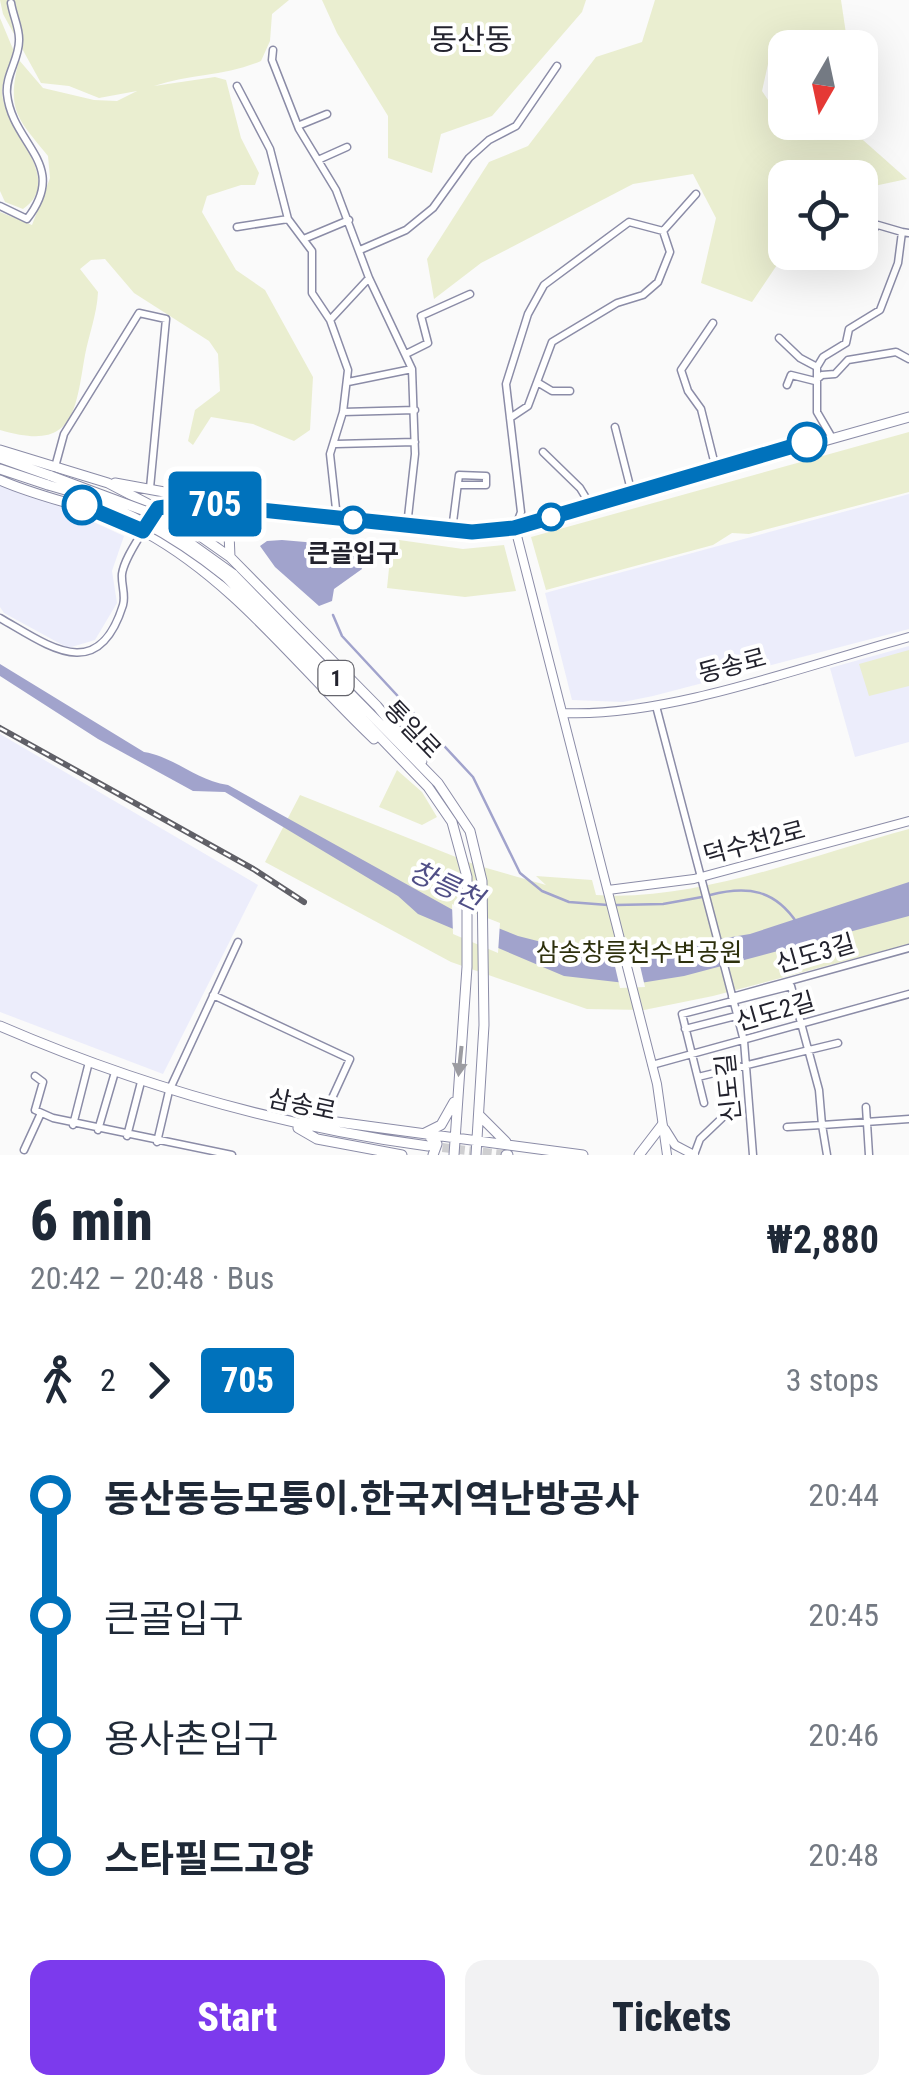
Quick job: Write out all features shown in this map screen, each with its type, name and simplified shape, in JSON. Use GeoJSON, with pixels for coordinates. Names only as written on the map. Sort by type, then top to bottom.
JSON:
{"type":"FeatureCollection","features":[{"type":"Feature","properties":{"kind":"main road"},"geometry":{"type":"LineString","coordinates":[[108,482],[258,510],[452,531],[514,528],[909,417]]}},
{"type":"Feature","properties":{"kind":"main road"},"geometry":{"type":"LineString","coordinates":[[0,450],[108,482],[158,508],[230,557],[377,706],[433,785]]}},
{"type":"Feature","properties":{"kind":"main road","name":"통일로"},"geometry":{"type":"LineString","coordinates":[[0,458],[145,511],[230,575],[433,785],[470,832],[482,881],[484,1025],[476,1155]]}},
{"type":"Feature","properties":{"kind":"main road","name":"통일로"},"geometry":{"type":"LineString","coordinates":[[0,469],[128,512],[230,575]]}},
{"type":"Feature","properties":{"kind":"main road"},"geometry":{"type":"LineString","coordinates":[[82,505],[94,489],[88,474]]}},
{"type":"Feature","properties":{"kind":"main road"},"geometry":{"type":"LineString","coordinates":[[0,480],[82,505],[143,531],[220,584],[358,724],[433,785]]}},
{"type":"Feature","properties":{"kind":"main road"},"geometry":{"type":"LineString","coordinates":[[158,508],[222,505]]}},
{"type":"Feature","properties":{"kind":"main road"},"geometry":{"type":"LineString","coordinates":[[143,531],[158,508]]}},
{"type":"Feature","properties":{"kind":"main road"},"geometry":{"type":"LineString","coordinates":[[230,557],[228,533],[242,518],[258,510]]}},
{"type":"Feature","properties":{"kind":"main road"},"geometry":{"type":"LineString","coordinates":[[514,528],[652,1065],[667,1155]]}},
{"type":"Feature","properties":{"kind":"main road","name":"동송로"},"geometry":{"type":"LineString","coordinates":[[562,713],[609,714],[656,706],[909,637]]}},
{"type":"Feature","properties":{"kind":"main road","name":"통일로"},"geometry":{"type":"LineString","coordinates":[[433,785],[452,822],[467,877],[467,967],[454,1155]]}},
{"type":"Feature","properties":{"kind":"main road","name":"덕수천2로"},"geometry":{"type":"LineString","coordinates":[[609,895],[700,878],[909,821]]}},
{"type":"Feature","properties":{"kind":"main road","name":"삼송로"},"geometry":{"type":"LineString","coordinates":[[0,1026],[169,1092],[291,1124],[431,1150]]}},
{"type":"Feature","properties":{"kind":"main road"},"geometry":{"type":"LineString","coordinates":[[422,1134],[441,1124],[457,1094]]}},
{"type":"Feature","properties":{"kind":"main road"},"geometry":{"type":"LineString","coordinates":[[478,1113],[505,1152]]}},
{"type":"Feature","properties":{"kind":"main road"},"geometry":{"type":"LineString","coordinates":[[291,1124],[322,1120],[476,1140],[505,1152],[583,1155]]}},
{"type":"Feature","properties":{"kind":"main road"},"geometry":{"type":"LineString","coordinates":[[291,1124],[317,1139],[402,1155]]}},
{"type":"Feature","properties":{"kind":"main road"},"geometry":{"type":"LineString","coordinates":[[639,1155],[662,1125]]}},
{"type":"Feature","properties":{"kind":"main road"},"geometry":{"type":"LineString","coordinates":[[662,1125],[675,1145],[694,1155]]}},
{"type":"Feature","properties":{"kind":"main road"},"geometry":{"type":"LineString","coordinates":[[422,1134],[436,1139],[431,1150]]}},
{"type":"Feature","properties":{"kind":"street"},"geometry":{"type":"LineString","coordinates":[[0,206],[28,219],[39,204],[44,176],[40,156],[23,140],[6,93],[20,38],[11,4]]}},
{"type":"Feature","properties":{"kind":"street"},"geometry":{"type":"LineString","coordinates":[[273,50],[272,60],[300,125],[349,220],[369,278],[412,369],[415,442],[407,526]]}},
{"type":"Feature","properties":{"kind":"street"},"geometry":{"type":"LineString","coordinates":[[360,250],[406,230],[433,208],[469,158],[489,140],[516,126],[557,66]]}},
{"type":"Feature","properties":{"kind":"street"},"geometry":{"type":"LineString","coordinates":[[237,86],[270,150],[288,219],[312,251],[312,293],[330,320],[348,370],[344,412],[329,472],[337,518]]}},
{"type":"Feature","properties":{"kind":"street"},"geometry":{"type":"LineString","coordinates":[[300,125],[327,114]]}},
{"type":"Feature","properties":{"kind":"street"},"geometry":{"type":"LineString","coordinates":[[318,160],[347,147]]}},
{"type":"Feature","properties":{"kind":"street"},"geometry":{"type":"LineString","coordinates":[[663,231],[696,194]]}},
{"type":"Feature","properties":{"kind":"street"},"geometry":{"type":"LineString","coordinates":[[237,227],[288,219]]}},
{"type":"Feature","properties":{"kind":"street"},"geometry":{"type":"LineString","coordinates":[[306,238],[349,220]]}},
{"type":"Feature","properties":{"kind":"street"},"geometry":{"type":"LineString","coordinates":[[514,528],[520,512],[506,384],[528,314],[544,284],[629,222],[663,231]]}},
{"type":"Feature","properties":{"kind":"street"},"geometry":{"type":"LineString","coordinates":[[832,436],[817,412],[817,366],[822,356],[846,343],[849,329],[880,310],[906,233],[878,225]]}},
{"type":"Feature","properties":{"kind":"street"},"geometry":{"type":"LineString","coordinates":[[510,418],[528,406],[552,342],[617,303],[643,295],[658,282],[670,252],[663,231]]}},
{"type":"Feature","properties":{"kind":"street"},"geometry":{"type":"LineString","coordinates":[[330,320],[369,278]]}},
{"type":"Feature","properties":{"kind":"street"},"geometry":{"type":"LineString","coordinates":[[406,354],[428,344],[421,316],[470,294]]}},
{"type":"Feature","properties":{"kind":"street"},"geometry":{"type":"LineString","coordinates":[[54,467],[64,434],[139,313],[166,319],[150,488]]}},
{"type":"Feature","properties":{"kind":"street"},"geometry":{"type":"LineString","coordinates":[[713,323],[682,370],[688,391],[702,409],[716,470]]}},
{"type":"Feature","properties":{"kind":"street"},"geometry":{"type":"LineString","coordinates":[[780,338],[800,358],[817,366]]}},
{"type":"Feature","properties":{"kind":"street"},"geometry":{"type":"LineString","coordinates":[[816,381],[822,375],[835,374],[848,360],[896,352],[909,359]]}},
{"type":"Feature","properties":{"kind":"street"},"geometry":{"type":"LineString","coordinates":[[348,382],[412,369]]}},
{"type":"Feature","properties":{"kind":"street"},"geometry":{"type":"LineString","coordinates":[[787,385],[791,375],[816,381]]}},
{"type":"Feature","properties":{"kind":"street"},"geometry":{"type":"LineString","coordinates":[[537,382],[552,391],[570,390]]}},
{"type":"Feature","properties":{"kind":"street"},"geometry":{"type":"LineString","coordinates":[[344,412],[415,410]]}},
{"type":"Feature","properties":{"kind":"street"},"geometry":{"type":"LineString","coordinates":[[615,427],[632,494]]}},
{"type":"Feature","properties":{"kind":"street"},"geometry":{"type":"LineString","coordinates":[[335,444],[415,442]]}},
{"type":"Feature","properties":{"kind":"street"},"geometry":{"type":"LineString","coordinates":[[543,452],[580,488],[590,506]]}},
{"type":"Feature","properties":{"kind":"street"},"geometry":{"type":"LineString","coordinates":[[452,531],[458,485]]}},
{"type":"Feature","properties":{"kind":"street"},"geometry":{"type":"LineString","coordinates":[[0,618],[64,654],[86,654],[102,644],[124,603],[122,571],[143,531]]}},
{"type":"Feature","properties":{"kind":"street","name":"신도길"},"geometry":{"type":"LineString","coordinates":[[656,706],[744,1041],[754,1155]]}},
{"type":"Feature","properties":{"kind":"street"},"geometry":{"type":"LineString","coordinates":[[157,1142],[169,1092],[238,942]]}},
{"type":"Feature","properties":{"kind":"street","name":"신도3길"},"geometry":{"type":"LineString","coordinates":[[686,1029],[682,1014],[731,996],[909,948]]}},
{"type":"Feature","properties":{"kind":"street","name":"신도3길"},"geometry":{"type":"LineString","coordinates":[[731,996],[791,986],[795,1002]]}},
{"type":"Feature","properties":{"kind":"street","name":"신도2길"},"geometry":{"type":"LineString","coordinates":[[652,1065],[909,994]]}},
{"type":"Feature","properties":{"kind":"street"},"geometry":{"type":"LineString","coordinates":[[214,995],[350,1059],[322,1120]]}},
{"type":"Feature","properties":{"kind":"street"},"geometry":{"type":"LineString","coordinates":[[795,1002],[827,1155]]}},
{"type":"Feature","properties":{"kind":"street","name":"신도길"},"geometry":{"type":"LineString","coordinates":[[686,1029],[795,1002]]}},
{"type":"Feature","properties":{"kind":"street"},"geometry":{"type":"LineString","coordinates":[[686,1029],[704,1104]]}},
{"type":"Feature","properties":{"kind":"street"},"geometry":{"type":"LineString","coordinates":[[697,1077],[838,1043]]}},
{"type":"Feature","properties":{"kind":"street"},"geometry":{"type":"LineString","coordinates":[[74,1125],[88,1062]]}},
{"type":"Feature","properties":{"kind":"street"},"geometry":{"type":"LineString","coordinates":[[98,1130],[115,1072]]}},
{"type":"Feature","properties":{"kind":"street"},"geometry":{"type":"LineString","coordinates":[[34,1076],[43,1082],[34,1110],[41,1113],[74,1125],[232,1155]]}},
{"type":"Feature","properties":{"kind":"street"},"geometry":{"type":"LineString","coordinates":[[127,1136],[140,1082]]}},
{"type":"Feature","properties":{"kind":"street"},"geometry":{"type":"LineString","coordinates":[[866,1107],[869,1155]]}},
{"type":"Feature","properties":{"kind":"street"},"geometry":{"type":"LineString","coordinates":[[24,1150],[41,1113]]}},
{"type":"Feature","properties":{"kind":"street"},"geometry":{"type":"LineString","coordinates":[[694,1155],[700,1139],[722,1118]]}},
{"type":"Feature","properties":{"kind":"street"},"geometry":{"type":"LineString","coordinates":[[788,1127],[909,1119]]}},
{"type":"Feature","properties":{"kind":"shaded area"},"geometry":{"type":"Polygon","coordinates":[[[0,485],[50,502],[124,536],[112,571],[117,603],[95,640],[68,648],[4,613],[0,607],[0,485]]]}},
{"type":"Feature","properties":{"kind":"shaded area"},"geometry":{"type":"Polygon","coordinates":[[[909,494],[909,629],[653,696],[623,702],[572,700],[545,593],[909,494]]]}},
{"type":"Feature","properties":{"kind":"shaded area"},"geometry":{"type":"Polygon","coordinates":[[[909,646],[909,742],[855,757],[830,668],[909,646]]]}},
{"type":"Feature","properties":{"kind":"shaded area"},"geometry":{"type":"Polygon","coordinates":[[[0,734],[258,885],[163,1074],[0,1012],[0,734]]]}},
{"type":"Feature","properties":{"kind":"green space"},"geometry":{"type":"Polygon","coordinates":[[[0,0],[289,0],[272,14],[270,41],[261,61],[154,86],[215,77],[226,80],[241,138],[259,173],[255,185],[241,185],[207,196],[202,212],[236,270],[265,290],[313,377],[310,430],[294,441],[253,424],[211,417],[193,445],[188,441],[195,410],[220,391],[218,354],[209,341],[134,293],[105,259],[91,260],[80,269],[98,292],[78,394],[66,422],[57,431],[43,436],[0,430],[0,212],[32,225],[50,178],[48,156],[17,113],[14,91],[19,60],[43,88],[94,100],[117,101],[137,91],[99,98],[69,86],[41,83],[3,14],[0,0]]]}},
{"type":"Feature","properties":{"kind":"green space"},"geometry":{"type":"Polygon","coordinates":[[[322,0],[586,0],[582,12],[492,116],[441,134],[432,173],[388,158],[388,116],[337,33],[322,0]]]}},
{"type":"Feature","properties":{"kind":"green space"},"geometry":{"type":"Polygon","coordinates":[[[655,0],[841,0],[845,30],[768,30],[768,64],[762,91],[768,100],[768,140],[863,140],[907,179],[878,185],[878,160],[768,160],[768,270],[774,270],[752,302],[701,283],[716,218],[693,174],[633,184],[481,263],[434,299],[427,259],[489,162],[528,146],[596,57],[642,42],[655,0]]]}},
{"type":"Feature","properties":{"kind":"green space"},"geometry":{"type":"Polygon","coordinates":[[[0,18],[15,54],[3,82],[5,106],[36,168],[38,183],[35,197],[23,209],[5,202],[0,191],[0,18]]]}},
{"type":"Feature","properties":{"kind":"green space"},"geometry":{"type":"Polygon","coordinates":[[[909,432],[909,492],[749,534],[732,533],[713,545],[546,590],[531,537],[909,432]]]}},
{"type":"Feature","properties":{"kind":"green space"},"geometry":{"type":"Polygon","coordinates":[[[392,539],[463,549],[504,545],[516,591],[465,597],[387,588],[392,539]]]}},
{"type":"Feature","properties":{"kind":"green space"},"geometry":{"type":"Polygon","coordinates":[[[909,650],[909,686],[869,696],[859,664],[909,650]]]}},
{"type":"Feature","properties":{"kind":"green space"},"geometry":{"type":"Polygon","coordinates":[[[397,770],[422,792],[437,817],[422,825],[379,807],[397,770]]]}},
{"type":"Feature","properties":{"kind":"green space","name":"삼송창릉천수변공원"},"geometry":{"type":"Polygon","coordinates":[[[300,795],[476,865],[546,885],[536,876],[592,880],[596,895],[634,895],[713,884],[909,829],[909,944],[713,996],[644,1010],[587,1009],[451,962],[265,862],[300,795]]]}},
{"type":"Feature","properties":{"kind":"water"},"geometry":{"type":"Polygon","coordinates":[[[282,540],[340,545],[356,551],[362,569],[334,589],[332,601],[319,606],[275,567],[260,546],[282,540]]]}},
{"type":"Feature","properties":{"kind":"water"},"geometry":{"type":"Polygon","coordinates":[[[0,664],[144,752],[228,785],[453,910],[518,936],[573,950],[677,946],[750,934],[909,882],[909,916],[684,976],[634,984],[564,976],[418,914],[398,896],[225,792],[193,791],[98,739],[0,676],[0,664]]]}},
{"type":"Feature","properties":{"kind":"pier"},"geometry":{"type":"Polygon","coordinates":[[[452,904],[500,923],[498,953],[453,934],[452,904]]]}},
{"type":"Feature","properties":{"kind":"pier"},"geometry":{"type":"Polygon","coordinates":[[[635,944],[645,987],[620,988],[610,945],[635,944]]]}},
{"type":"Feature","properties":{"kind":"waterway"},"geometry":{"type":"LineString","coordinates":[[333,615],[342,636],[473,777],[520,873],[542,891],[569,902],[608,905]]}},
{"type":"Feature","properties":{"kind":"waterway"},"geometry":{"type":"LineString","coordinates":[[710,895],[760,893],[779,903],[797,923]]}},
{"type":"Feature","properties":{"kind":"waterway"},"geometry":{"type":"LineString","coordinates":[[616,905],[663,904],[702,897]]}},
{"type":"Feature","properties":{"kind":"tunnel"},"geometry":{"type":"LineString","coordinates":[[429,1146],[506,1155]]}},
{"type":"Feature","properties":{"kind":"railway"},"geometry":{"type":"LineString","coordinates":[[0,728],[255,870],[304,902]]}},
{"type":"Feature","properties":{"kind":"bus line","name":"705"},"geometry":{"type":"LineString","coordinates":[[82,505],[143,531],[158,508],[195,503],[472,532],[514,528],[807,442]]}},
{"type":"Feature","properties":{"kind":"place","name":"큰골입구"},"geometry":{"type":"Point","coordinates":[353,520]}},
{"type":"Feature","properties":{"kind":"district","name":"동산동"},"geometry":{"type":"Point","coordinates":[471,40]}},
{"type":"Feature","properties":{"kind":"water label","name":"창릉천"},"geometry":{"type":"Point","coordinates":[446,885]}}]}
